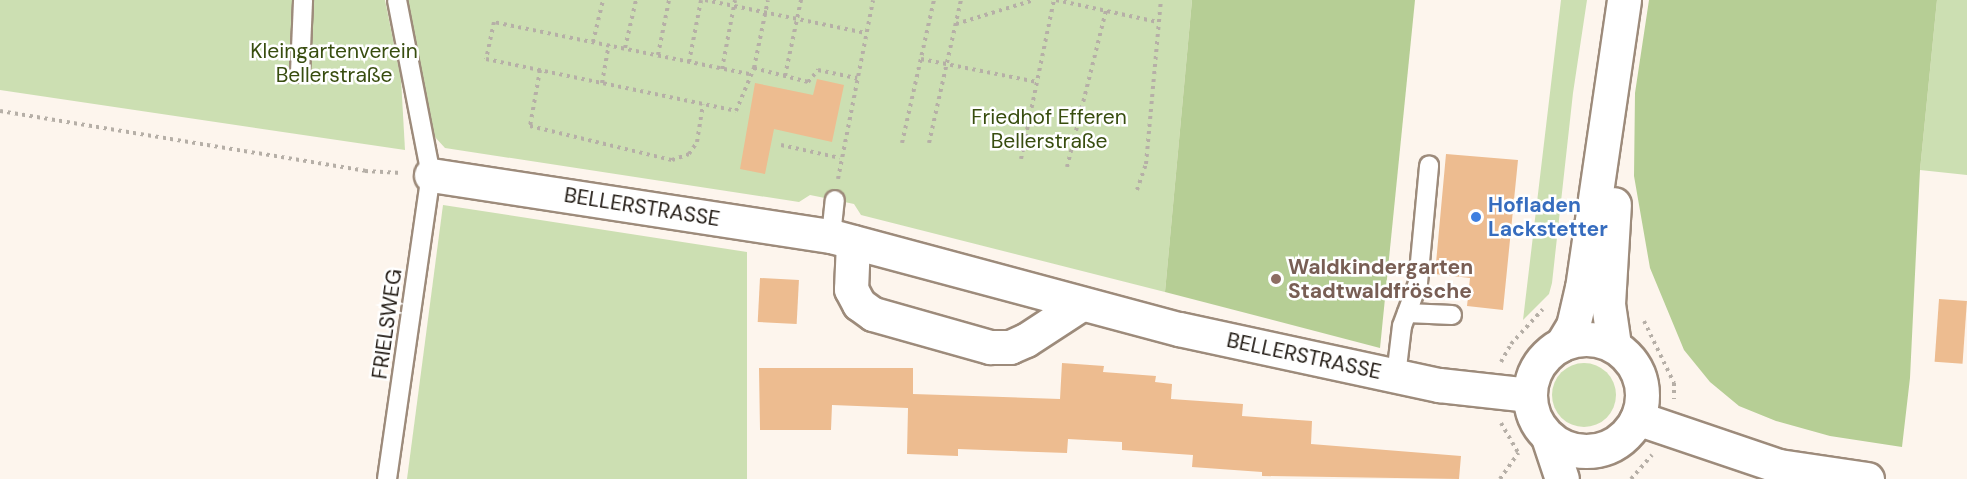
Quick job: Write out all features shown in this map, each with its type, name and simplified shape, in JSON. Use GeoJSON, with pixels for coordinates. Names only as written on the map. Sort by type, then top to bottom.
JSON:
{"type":"FeatureCollection","features":[{"type":"Feature","properties":{"kind":"street"},"geometry":{"type":"LineString","coordinates":[[1562,479],[1548,437],[1531,411],[1529,395],[1538,365],[1562,344],[1573,326],[1582,288],[1624,0]]}},
{"type":"Feature","properties":{"kind":"street"},"geometry":{"type":"LineString","coordinates":[[1614,345],[1608,291],[1624,0]]}},
{"type":"Feature","properties":{"kind":"street","name":"BELLERSTRASSE"},"geometry":{"type":"LineString","coordinates":[[431,175],[842,239],[1081,304],[1396,376],[1529,395]]}},
{"type":"Feature","properties":{"kind":"street"},"geometry":{"type":"LineString","coordinates":[[842,239],[851,289],[860,304],[873,314],[980,344],[1010,347],[1081,304]]}},
{"type":"Feature","properties":{"kind":"street"},"geometry":{"type":"LineString","coordinates":[[1562,344],[1579,338],[1614,345],[1627,356],[1639,378],[1642,402],[1629,429],[1600,464],[1594,479]]}},
{"type":"Feature","properties":{"kind":"street"},"geometry":{"type":"LineString","coordinates":[[1548,437],[1569,448],[1592,451],[1629,429],[1779,466],[1867,479]]}},
{"type":"Feature","properties":{"kind":"lane"},"geometry":{"type":"LineString","coordinates":[[300,73],[303,0]]}},
{"type":"Feature","properties":{"kind":"lane","name":"FRIELSWEG"},"geometry":{"type":"LineString","coordinates":[[387,479],[431,175],[395,1]]}},
{"type":"Feature","properties":{"kind":"lane"},"geometry":{"type":"LineString","coordinates":[[1396,376],[1407,313],[1418,284],[1429,166]]}},
{"type":"Feature","properties":{"kind":"lane"},"geometry":{"type":"LineString","coordinates":[[836,200],[842,239]]}},
{"type":"Feature","properties":{"kind":"lane"},"geometry":{"type":"LineString","coordinates":[[1407,313],[1452,315]]}},
{"type":"Feature","properties":{"kind":"path"},"geometry":{"type":"LineString","coordinates":[[593,42],[603,0]]}},
{"type":"Feature","properties":{"kind":"path"},"geometry":{"type":"LineString","coordinates":[[625,48],[636,0]]}},
{"type":"Feature","properties":{"kind":"path"},"geometry":{"type":"LineString","coordinates":[[658,55],[669,0]]}},
{"type":"Feature","properties":{"kind":"path"},"geometry":{"type":"LineString","coordinates":[[689,62],[703,0],[866,33]]}},
{"type":"Feature","properties":{"kind":"path"},"geometry":{"type":"LineString","coordinates":[[722,69],[735,0]]}},
{"type":"Feature","properties":{"kind":"path"},"geometry":{"type":"LineString","coordinates":[[749,74],[494,22],[486,59],[736,111],[753,68],[768,0]]}},
{"type":"Feature","properties":{"kind":"path"},"geometry":{"type":"LineString","coordinates":[[785,76],[801,0]]}},
{"type":"Feature","properties":{"kind":"path"},"geometry":{"type":"LineString","coordinates":[[836,200],[840,158],[873,0]]}},
{"type":"Feature","properties":{"kind":"path"},"geometry":{"type":"LineString","coordinates":[[902,143],[934,0]]}},
{"type":"Feature","properties":{"kind":"path"},"geometry":{"type":"LineString","coordinates":[[929,143],[961,0]]}},
{"type":"Feature","properties":{"kind":"path"},"geometry":{"type":"LineString","coordinates":[[955,24],[1034,0]]}},
{"type":"Feature","properties":{"kind":"path"},"geometry":{"type":"LineString","coordinates":[[1021,159],[1055,0],[1158,22]]}},
{"type":"Feature","properties":{"kind":"path"},"geometry":{"type":"LineString","coordinates":[[1137,190],[1146,164],[1161,0]]}},
{"type":"Feature","properties":{"kind":"path"},"geometry":{"type":"LineString","coordinates":[[1066,167],[1106,11]]}},
{"type":"Feature","properties":{"kind":"path"},"geometry":{"type":"LineString","coordinates":[[602,83],[609,45]]}},
{"type":"Feature","properties":{"kind":"path"},"geometry":{"type":"LineString","coordinates":[[921,58],[1037,82]]}},
{"type":"Feature","properties":{"kind":"path"},"geometry":{"type":"LineString","coordinates":[[753,68],[808,82],[818,70],[857,78]]}},
{"type":"Feature","properties":{"kind":"path"},"geometry":{"type":"LineString","coordinates":[[540,70],[530,126],[672,160],[689,154],[697,142],[704,104]]}},
{"type":"Feature","properties":{"kind":"path"},"geometry":{"type":"LineString","coordinates":[[0,111],[364,171],[431,175]]}},
{"type":"Feature","properties":{"kind":"path"},"geometry":{"type":"LineString","coordinates":[[781,145],[840,158]]}},
{"type":"Feature","properties":{"kind":"path"},"geometry":{"type":"LineString","coordinates":[[1500,479],[1518,453]]}},
{"type":"Feature","properties":{"kind":"green space","name":"Kleingartenverein Bellerstraße"},"geometry":{"type":"Polygon","coordinates":[[[0,0],[385,0],[401,79],[405,150],[0,90],[0,0]]]}},
{"type":"Feature","properties":{"kind":"green space","name":"Friedhof Efferen Bellerstraße"},"geometry":{"type":"Polygon","coordinates":[[[406,0],[1192,0],[1165,292],[861,215],[854,204],[810,195],[799,202],[445,148],[434,136],[406,0]]]}},
{"type":"Feature","properties":{"kind":"green space"},"geometry":{"type":"Polygon","coordinates":[[[1192,0],[1415,0],[1380,348],[1165,292],[1192,0]]]}},
{"type":"Feature","properties":{"kind":"green space"},"geometry":{"type":"Polygon","coordinates":[[[1561,0],[1587,0],[1573,93],[1552,283],[1549,294],[1523,320],[1561,0]]]}},
{"type":"Feature","properties":{"kind":"green space"},"geometry":{"type":"Polygon","coordinates":[[[1649,0],[1937,0],[1920,170],[1910,378],[1902,447],[1830,436],[1776,421],[1739,406],[1710,382],[1684,350],[1650,268],[1634,176],[1635,93],[1649,0]]]}},
{"type":"Feature","properties":{"kind":"green space"},"geometry":{"type":"Polygon","coordinates":[[[1937,0],[1967,0],[1967,175],[1920,170],[1937,0]]]}},
{"type":"Feature","properties":{"kind":"green space"},"geometry":{"type":"Polygon","coordinates":[[[443,205],[747,252],[747,479],[407,479],[443,205]]]}},
{"type":"Feature","properties":{"kind":"green space"},"geometry":{"type":"Polygon","coordinates":[[[1578,363],[1590,363],[1607,372],[1614,383],[1616,395],[1614,407],[1607,418],[1590,427],[1578,427],[1566,422],[1557,413],[1552,401],[1552,389],[1557,377],[1566,368],[1578,363]]]}},
{"type":"Feature","properties":{"kind":"building"},"geometry":{"type":"Polygon","coordinates":[[[817,79],[844,85],[832,142],[774,129],[765,174],[740,169],[755,83],[813,95],[817,79]]]}},
{"type":"Feature","properties":{"kind":"building","name":"Hofladen Lackstetter"},"geometry":{"type":"Polygon","coordinates":[[[1446,154],[1518,160],[1503,310],[1467,306],[1470,278],[1435,274],[1446,154]]]}},
{"type":"Feature","properties":{"kind":"building"},"geometry":{"type":"Polygon","coordinates":[[[760,278],[799,280],[797,324],[758,322],[760,278]]]}},
{"type":"Feature","properties":{"kind":"building"},"geometry":{"type":"Polygon","coordinates":[[[1939,299],[1967,301],[1963,364],[1935,362],[1939,299]]]}},
{"type":"Feature","properties":{"kind":"building"},"geometry":{"type":"Polygon","coordinates":[[[1062,363],[1104,366],[1103,372],[1156,376],[1155,382],[1172,384],[1171,399],[1243,404],[1242,416],[1312,421],[1311,444],[1461,456],[1459,479],[1262,476],[1262,472],[1192,467],[1193,455],[1122,450],[1122,442],[1068,439],[1067,453],[958,449],[958,456],[907,454],[908,408],[832,405],[831,430],[760,430],[759,368],[913,368],[913,394],[1060,399],[1062,363]]]}},
{"type":"Feature","properties":{"kind":"place","name":"Hofladen Lackstetter"},"geometry":{"type":"Point","coordinates":[1476,217]}},
{"type":"Feature","properties":{"kind":"place","name":"Waldkindergarten Stadtwaldfrösche"},"geometry":{"type":"Point","coordinates":[1276,279]}}]}
